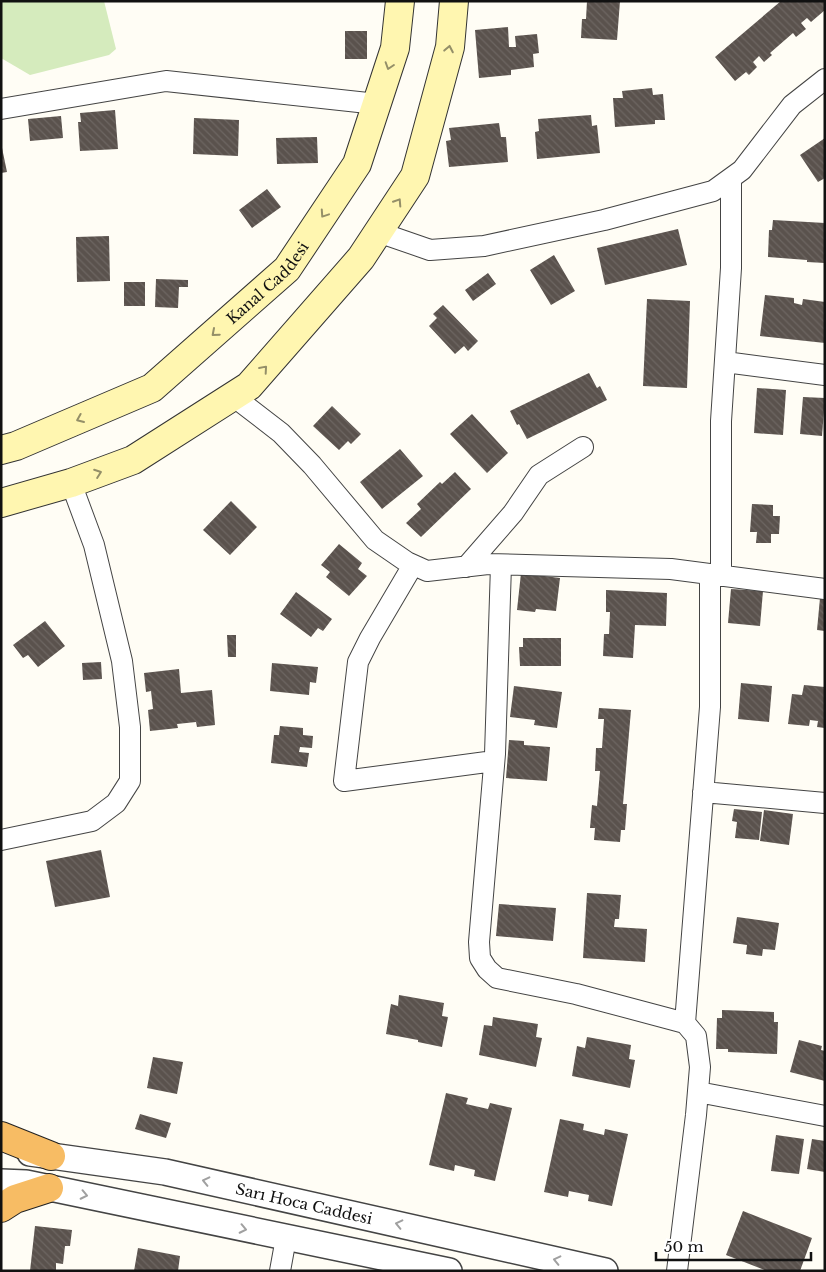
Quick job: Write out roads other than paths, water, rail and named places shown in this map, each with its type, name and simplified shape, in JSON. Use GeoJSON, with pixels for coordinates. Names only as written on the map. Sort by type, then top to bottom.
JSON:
{"type":"FeatureCollection","features":[{"type":"Feature","properties":{"kind":"highway"},"geometry":{"type":"LineString","coordinates":[[1,1136],[51,1156]]}},
{"type":"Feature","properties":{"kind":"highway"},"geometry":{"type":"LineString","coordinates":[[1,1208],[15,1199],[49,1188]]}},
{"type":"Feature","properties":{"kind":"main road","name":"Kanal Caddesi"},"geometry":{"type":"LineString","coordinates":[[1,450],[16,446],[152,388],[287,269],[357,164],[395,48],[400,1]]}},
{"type":"Feature","properties":{"kind":"main road"},"geometry":{"type":"LineString","coordinates":[[1,503],[72,483],[133,460],[250,386],[362,258],[415,176],[450,47],[454,1]]}},
{"type":"Feature","properties":{"kind":"street"},"geometry":{"type":"LineString","coordinates":[[378,232],[430,250],[484,246],[604,220],[713,192],[742,170],[792,105],[825,79]]}},
{"type":"Feature","properties":{"kind":"street"},"geometry":{"type":"LineString","coordinates":[[1,110],[166,80],[377,104]]}},
{"type":"Feature","properties":{"kind":"street"},"geometry":{"type":"LineString","coordinates":[[685,1023],[710,707],[721,421],[730,268],[731,178]]}},
{"type":"Feature","properties":{"kind":"street"},"geometry":{"type":"LineString","coordinates":[[724,362],[825,375]]}},
{"type":"Feature","properties":{"kind":"street"},"geometry":{"type":"LineString","coordinates":[[233,396],[281,433],[312,465],[375,540],[413,565],[427,571],[501,565],[670,569],[825,588]]}},
{"type":"Feature","properties":{"kind":"street"},"geometry":{"type":"LineString","coordinates":[[466,567],[513,513],[539,475],[583,448]]}},
{"type":"Feature","properties":{"kind":"street"},"geometry":{"type":"LineString","coordinates":[[1,840],[92,821],[116,803],[130,781],[130,727],[122,661],[94,545],[72,483]]}},
{"type":"Feature","properties":{"kind":"street"},"geometry":{"type":"LineString","coordinates":[[413,565],[358,662],[344,781],[494,761]]}},
{"type":"Feature","properties":{"kind":"street"},"geometry":{"type":"LineString","coordinates":[[501,565],[494,761],[480,958],[487,969],[498,978],[576,994],[685,1023],[696,1036],[700,1067],[698,1092],[677,1271]]}},
{"type":"Feature","properties":{"kind":"street"},"geometry":{"type":"LineString","coordinates":[[703,792],[825,803]]}},
{"type":"Feature","properties":{"kind":"street"},"geometry":{"type":"LineString","coordinates":[[698,1092],[825,1116]]}},
{"type":"Feature","properties":{"kind":"street","name":"Sarı Hoca Caddesi"},"geometry":{"type":"LineString","coordinates":[[1,1149],[165,1172],[605,1271]]}},
{"type":"Feature","properties":{"kind":"street"},"geometry":{"type":"LineString","coordinates":[[1,1182],[26,1183],[449,1271]]}},
{"type":"Feature","properties":{"kind":"street"},"geometry":{"type":"LineString","coordinates":[[280,1271],[286,1238]]}}]}
